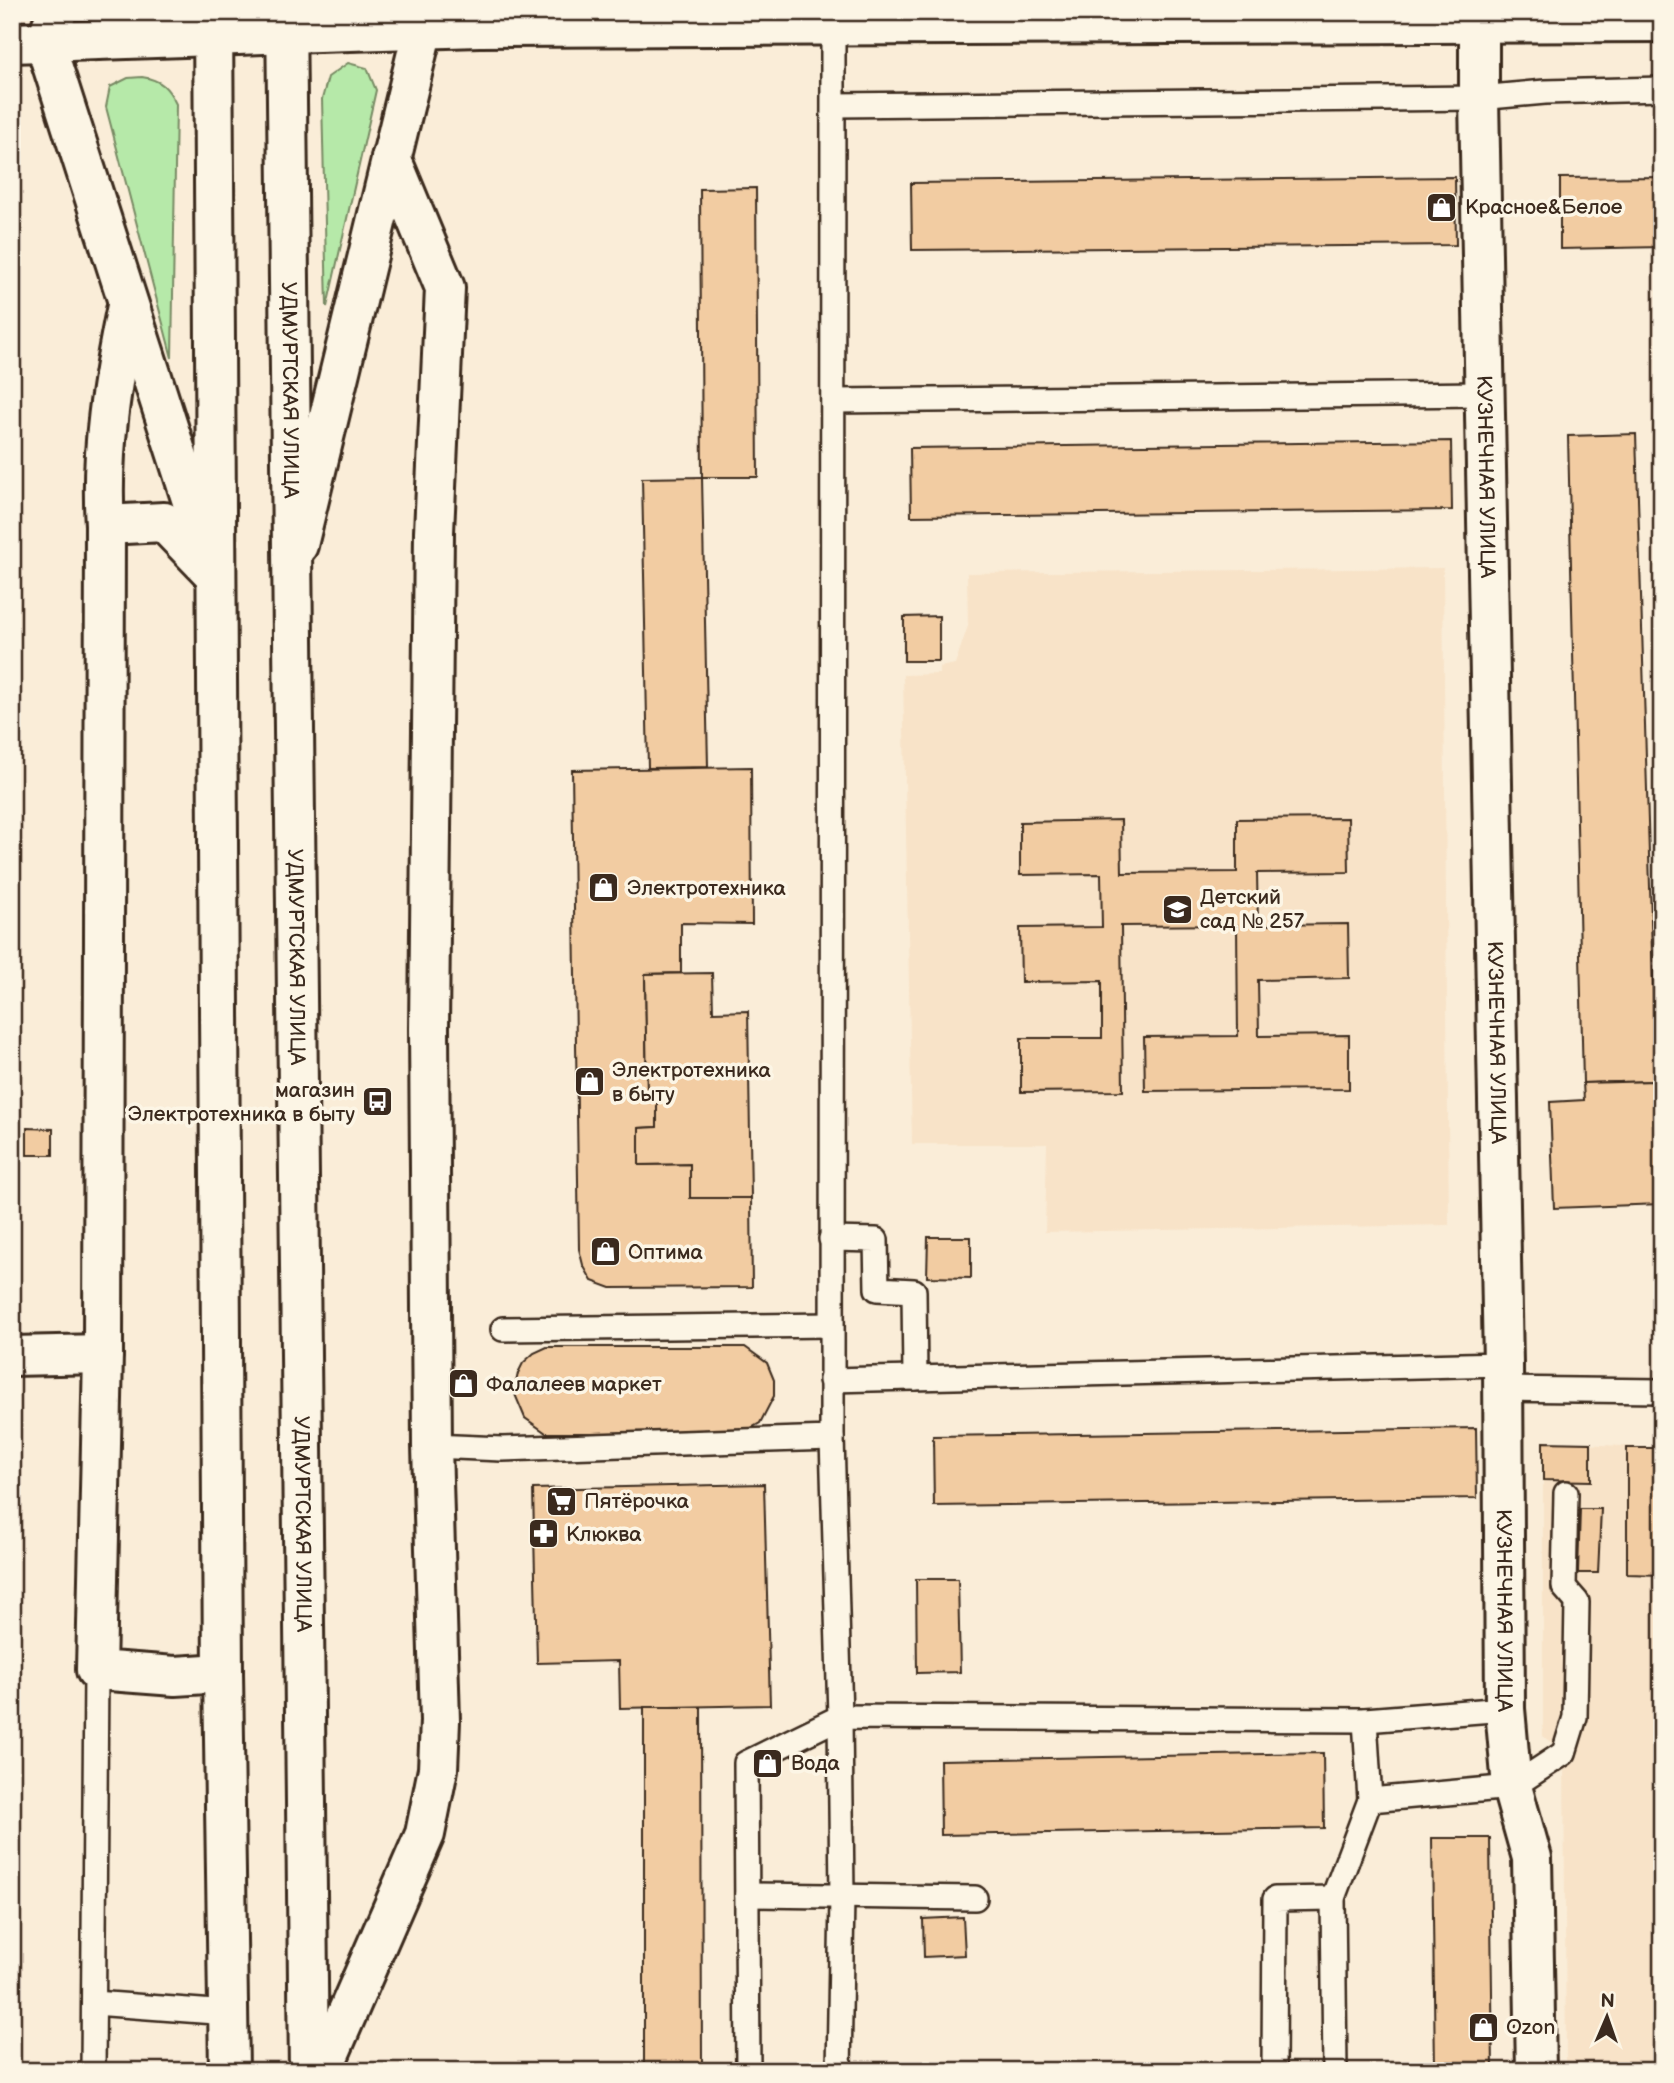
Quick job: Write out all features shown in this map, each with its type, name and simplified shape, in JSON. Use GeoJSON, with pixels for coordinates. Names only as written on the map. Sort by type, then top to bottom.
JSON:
{"type":"FeatureCollection","features":[{"type":"Feature","properties":{"kind":"street"},"geometry":{"type":"LineString","coordinates":[[216,576],[38,33],[213,24],[421,20],[702,20],[833,27],[1482,18],[1662,22]]}},
{"type":"Feature","properties":{"kind":"street","name":"КУЗНЕЧНАЯ УЛИЦА"},"geometry":{"type":"LineString","coordinates":[[1482,18],[1479,98],[1482,394],[1503,1376],[1505,1709],[1512,1787],[1532,1858],[1536,2071]]}},
{"type":"Feature","properties":{"kind":"street"},"geometry":{"type":"LineString","coordinates":[[292,570],[391,158],[421,20]]}},
{"type":"Feature","properties":{"kind":"street","name":"УДМУРТСКАЯ УЛИЦА"},"geometry":{"type":"LineString","coordinates":[[286,23],[309,2071]]}},
{"type":"Feature","properties":{"kind":"street"},"geometry":{"type":"LineString","coordinates":[[213,24],[223,1673],[229,2071]]}},
{"type":"Feature","properties":{"kind":"street"},"geometry":{"type":"LineString","coordinates":[[322,2071],[425,1834],[438,1769],[440,1721],[432,1446],[429,1029],[434,532],[445,288],[391,158]]}},
{"type":"Feature","properties":{"kind":"street"},"geometry":{"type":"LineString","coordinates":[[127,306],[113,375],[102,480],[105,525],[103,1354],[96,1670],[175,1676],[223,1673]]}},
{"type":"Feature","properties":{"kind":"street"},"geometry":{"type":"LineString","coordinates":[[105,525],[164,522],[216,576]]}},
{"type":"Feature","properties":{"kind":"street"},"geometry":{"type":"LineString","coordinates":[[12,1356],[103,1354]]}},
{"type":"Feature","properties":{"kind":"lane"},"geometry":{"type":"LineString","coordinates":[[833,27],[835,401],[831,1380],[840,1717],[842,1897],[839,2071]]}},
{"type":"Feature","properties":{"kind":"lane"},"geometry":{"type":"LineString","coordinates":[[835,105],[1479,98],[1545,92],[1662,89]]}},
{"type":"Feature","properties":{"kind":"lane"},"geometry":{"type":"LineString","coordinates":[[835,401],[1482,394]]}},
{"type":"Feature","properties":{"kind":"lane"},"geometry":{"type":"LineString","coordinates":[[831,1239],[876,1240],[877,1289],[914,1291],[915,1378]]}},
{"type":"Feature","properties":{"kind":"lane"},"geometry":{"type":"LineString","coordinates":[[503,1329],[831,1325]]}},
{"type":"Feature","properties":{"kind":"lane"},"geometry":{"type":"LineString","coordinates":[[831,1380],[1503,1376],[1662,1391]]}},
{"type":"Feature","properties":{"kind":"lane"},"geometry":{"type":"LineString","coordinates":[[432,1446],[502,1448],[832,1438]]}},
{"type":"Feature","properties":{"kind":"lane"},"geometry":{"type":"LineString","coordinates":[[1370,1800],[1512,1787],[1564,1753],[1575,1717],[1577,1602],[1564,1587],[1566,1493]]}},
{"type":"Feature","properties":{"kind":"lane"},"geometry":{"type":"LineString","coordinates":[[93,2071],[96,1670]]}},
{"type":"Feature","properties":{"kind":"lane"},"geometry":{"type":"LineString","coordinates":[[748,2071],[746,1763],[840,1717],[1365,1720],[1505,1709]]}},
{"type":"Feature","properties":{"kind":"lane"},"geometry":{"type":"LineString","coordinates":[[1335,2071],[1333,1898],[1370,1800],[1365,1720]]}},
{"type":"Feature","properties":{"kind":"lane"},"geometry":{"type":"LineString","coordinates":[[747,1895],[975,1898]]}},
{"type":"Feature","properties":{"kind":"lane"},"geometry":{"type":"LineString","coordinates":[[1274,2071],[1275,1899],[1333,1898]]}},
{"type":"Feature","properties":{"kind":"lane"},"geometry":{"type":"LineString","coordinates":[[94,2003],[228,2013]]}},
{"type":"Feature","properties":{"kind":"shaded area","name":"Детский сад № 257"},"geometry":{"type":"Polygon","coordinates":[[[1443,568],[1449,1225],[1045,1232],[1047,1144],[912,1144],[903,675],[939,674],[939,667],[955,664],[968,626],[967,573],[1443,568]]]}},
{"type":"Feature","properties":{"kind":"shaded area"},"geometry":{"type":"Polygon","coordinates":[[[1543,1442],[1662,1448],[1662,2071],[1566,2071],[1564,1753],[1543,1736],[1543,1442]]]}},
{"type":"Feature","properties":{"kind":"green space"},"geometry":{"type":"Polygon","coordinates":[[[348,63],[367,68],[376,90],[327,307],[322,99],[328,77],[348,63]]]}},
{"type":"Feature","properties":{"kind":"green space"},"geometry":{"type":"Polygon","coordinates":[[[142,77],[163,85],[176,104],[172,358],[106,107],[110,87],[128,78],[142,77]]]}},
{"type":"Feature","properties":{"kind":"building"},"geometry":{"type":"Polygon","coordinates":[[[1455,177],[1456,245],[912,250],[911,183],[1455,177]]]}},
{"type":"Feature","properties":{"kind":"building"},"geometry":{"type":"Polygon","coordinates":[[[1662,177],[1662,247],[1560,249],[1560,178],[1662,177]]]}},
{"type":"Feature","properties":{"kind":"building"},"geometry":{"type":"Polygon","coordinates":[[[756,188],[758,477],[702,477],[700,189],[756,188]]]}},
{"type":"Feature","properties":{"kind":"building"},"geometry":{"type":"Polygon","coordinates":[[[1636,434],[1656,1081],[1583,1083],[1568,436],[1636,434]]]}},
{"type":"Feature","properties":{"kind":"building"},"geometry":{"type":"Polygon","coordinates":[[[1451,441],[1452,510],[911,516],[910,448],[1451,441]]]}},
{"type":"Feature","properties":{"kind":"building"},"geometry":{"type":"Polygon","coordinates":[[[702,477],[708,767],[648,768],[642,478],[702,477]]]}},
{"type":"Feature","properties":{"kind":"building"},"geometry":{"type":"Polygon","coordinates":[[[939,616],[939,661],[904,661],[904,617],[939,616]]]}},
{"type":"Feature","properties":{"kind":"building"},"geometry":{"type":"Polygon","coordinates":[[[751,767],[752,924],[681,923],[681,973],[645,974],[647,1091],[657,1091],[657,1127],[639,1128],[639,1165],[690,1164],[690,1198],[751,1198],[752,1287],[611,1288],[592,1281],[583,1265],[579,1249],[572,770],[751,767]]]}},
{"type":"Feature","properties":{"kind":"building"},"geometry":{"type":"Polygon","coordinates":[[[1348,818],[1349,872],[1257,873],[1258,925],[1348,924],[1349,978],[1258,980],[1259,1036],[1349,1035],[1349,1089],[1145,1091],[1144,1037],[1238,1036],[1237,925],[1121,926],[1123,1091],[1021,1092],[1021,1038],[1102,1038],[1102,981],[1021,982],[1020,928],[1102,927],[1101,874],[1020,875],[1020,822],[1121,820],[1122,873],[1237,872],[1237,819],[1348,818]]]}},
{"type":"Feature","properties":{"kind":"building"},"geometry":{"type":"Polygon","coordinates":[[[712,973],[713,1012],[748,1011],[751,1198],[690,1198],[690,1164],[639,1165],[639,1128],[657,1127],[657,1091],[647,1091],[645,974],[712,973]]]}},
{"type":"Feature","properties":{"kind":"building"},"geometry":{"type":"Polygon","coordinates":[[[1656,1081],[1661,1204],[1554,1208],[1550,1102],[1584,1100],[1583,1083],[1656,1081]]]}},
{"type":"Feature","properties":{"kind":"building"},"geometry":{"type":"Polygon","coordinates":[[[27,1128],[53,1129],[53,1155],[27,1155],[27,1128]]]}},
{"type":"Feature","properties":{"kind":"building"},"geometry":{"type":"Polygon","coordinates":[[[928,1237],[971,1237],[971,1278],[927,1277],[928,1237]]]}},
{"type":"Feature","properties":{"kind":"building"},"geometry":{"type":"Polygon","coordinates":[[[547,1347],[745,1347],[767,1363],[774,1380],[774,1396],[760,1423],[742,1433],[546,1433],[525,1418],[514,1392],[523,1363],[534,1353],[547,1347]]]}},
{"type":"Feature","properties":{"kind":"building"},"geometry":{"type":"Polygon","coordinates":[[[1476,1428],[1477,1498],[934,1506],[933,1436],[1476,1428]]]}},
{"type":"Feature","properties":{"kind":"building"},"geometry":{"type":"Polygon","coordinates":[[[1543,1442],[1591,1443],[1591,1481],[1543,1480],[1543,1442]]]}},
{"type":"Feature","properties":{"kind":"building"},"geometry":{"type":"Polygon","coordinates":[[[1627,1448],[1662,1448],[1662,1575],[1627,1574],[1627,1448]]]}},
{"type":"Feature","properties":{"kind":"building"},"geometry":{"type":"Polygon","coordinates":[[[764,1484],[770,1705],[620,1708],[619,1661],[537,1663],[533,1489],[764,1484]]]}},
{"type":"Feature","properties":{"kind":"building"},"geometry":{"type":"Polygon","coordinates":[[[1580,1509],[1601,1509],[1598,1573],[1578,1573],[1580,1509]]]}},
{"type":"Feature","properties":{"kind":"building"},"geometry":{"type":"Polygon","coordinates":[[[916,1579],[958,1579],[960,1672],[917,1673],[916,1579]]]}},
{"type":"Feature","properties":{"kind":"building"},"geometry":{"type":"Polygon","coordinates":[[[644,1707],[701,1707],[702,2071],[644,2071],[644,1707]]]}},
{"type":"Feature","properties":{"kind":"building"},"geometry":{"type":"Polygon","coordinates":[[[1323,1753],[1324,1828],[941,1835],[940,1760],[1323,1753]]]}},
{"type":"Feature","properties":{"kind":"building"},"geometry":{"type":"Polygon","coordinates":[[[1432,1838],[1490,1838],[1493,2071],[1435,2071],[1432,1838]]]}},
{"type":"Feature","properties":{"kind":"building"},"geometry":{"type":"Polygon","coordinates":[[[963,1917],[965,1955],[924,1957],[923,1919],[963,1917]]]}},
{"type":"Feature","properties":{"kind":"place","name":"Красное&Белое"},"geometry":{"type":"Point","coordinates":[1442,207]}},
{"type":"Feature","properties":{"kind":"place","name":"Электротехника"},"geometry":{"type":"Point","coordinates":[604,888]}},
{"type":"Feature","properties":{"kind":"place","name":"Детский сад № 257"},"geometry":{"type":"Point","coordinates":[1177,909]}},
{"type":"Feature","properties":{"kind":"place","name":"Электротехника в быту"},"geometry":{"type":"Point","coordinates":[589,1082]}},
{"type":"Feature","properties":{"kind":"place","name":"магазин Электротехника в быту"},"geometry":{"type":"Point","coordinates":[378,1102]}},
{"type":"Feature","properties":{"kind":"place","name":"Оптима"},"geometry":{"type":"Point","coordinates":[605,1252]}},
{"type":"Feature","properties":{"kind":"place","name":"Фалалеев маркет"},"geometry":{"type":"Point","coordinates":[463,1384]}},
{"type":"Feature","properties":{"kind":"place","name":"Пятёрочка"},"geometry":{"type":"Point","coordinates":[561,1501]}},
{"type":"Feature","properties":{"kind":"place","name":"Клюква"},"geometry":{"type":"Point","coordinates":[543,1534]}},
{"type":"Feature","properties":{"kind":"place","name":"Вода"},"geometry":{"type":"Point","coordinates":[768,1763]}},
{"type":"Feature","properties":{"kind":"place","name":"Ozon"},"geometry":{"type":"Point","coordinates":[1483,2027]}}]}
